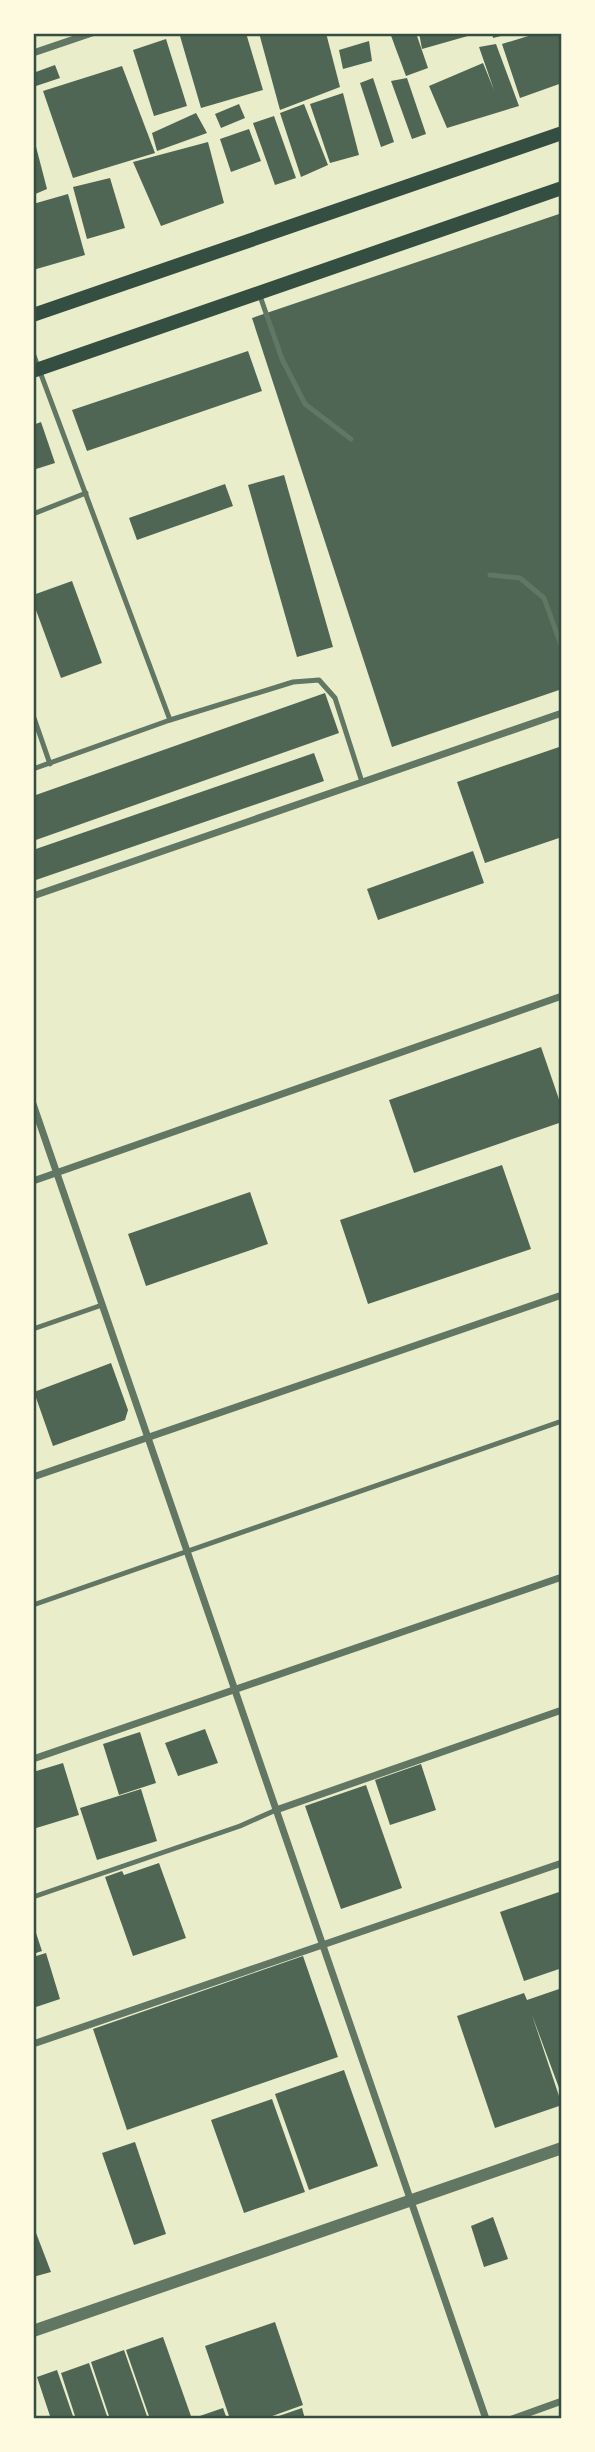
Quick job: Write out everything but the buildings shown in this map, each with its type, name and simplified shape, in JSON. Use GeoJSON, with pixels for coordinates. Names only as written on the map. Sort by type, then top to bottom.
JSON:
{"type":"FeatureCollection","features":[{"type":"Feature","properties":{"kind":"main road"},"geometry":{"type":"LineString","coordinates":[[33,315],[562,133]]}},
{"type":"Feature","properties":{"kind":"main road"},"geometry":{"type":"LineString","coordinates":[[36,370],[562,188]]}},
{"type":"Feature","properties":{"kind":"street"},"geometry":{"type":"LineString","coordinates":[[33,53],[92,33]]}},
{"type":"Feature","properties":{"kind":"street"},"geometry":{"type":"LineString","coordinates":[[33,896],[562,712]]}},
{"type":"Feature","properties":{"kind":"street"},"geometry":{"type":"LineString","coordinates":[[33,1181],[562,996]]}},
{"type":"Feature","properties":{"kind":"street"},"geometry":{"type":"LineString","coordinates":[[33,1104],[486,2419]]}},
{"type":"Feature","properties":{"kind":"street"},"geometry":{"type":"LineString","coordinates":[[33,1477],[562,1294]]}},
{"type":"Feature","properties":{"kind":"street"},"geometry":{"type":"LineString","coordinates":[[33,1759],[562,1577]]}},
{"type":"Feature","properties":{"kind":"street"},"geometry":{"type":"LineString","coordinates":[[276,1810],[562,1710]]}},
{"type":"Feature","properties":{"kind":"street"},"geometry":{"type":"LineString","coordinates":[[33,2044],[562,1863]]}},
{"type":"Feature","properties":{"kind":"street"},"geometry":{"type":"LineString","coordinates":[[33,2331],[562,2148]]}},
{"type":"Feature","properties":{"kind":"street"},"geometry":{"type":"LineString","coordinates":[[512,2419],[562,2401]]}},
{"type":"Feature","properties":{"kind":"lane"},"geometry":{"type":"LineString","coordinates":[[258,292],[282,359],[305,404],[351,439]]}},
{"type":"Feature","properties":{"kind":"lane"},"geometry":{"type":"LineString","coordinates":[[33,352],[36,370],[86,493],[170,719]]}},
{"type":"Feature","properties":{"kind":"lane"},"geometry":{"type":"LineString","coordinates":[[33,514],[86,493]]}},
{"type":"Feature","properties":{"kind":"lane"},"geometry":{"type":"LineString","coordinates":[[490,575],[520,578],[544,598],[562,648]]}},
{"type":"Feature","properties":{"kind":"lane"},"geometry":{"type":"LineString","coordinates":[[33,769],[170,719],[293,682],[319,680],[335,698],[362,782]]}},
{"type":"Feature","properties":{"kind":"lane"},"geometry":{"type":"LineString","coordinates":[[33,715],[50,764]]}},
{"type":"Feature","properties":{"kind":"lane"},"geometry":{"type":"LineString","coordinates":[[33,1329],[103,1305]]}},
{"type":"Feature","properties":{"kind":"lane"},"geometry":{"type":"LineString","coordinates":[[33,1605],[562,1421]]}},
{"type":"Feature","properties":{"kind":"lane"},"geometry":{"type":"LineString","coordinates":[[33,1897],[240,1826],[276,1810]]}}]}
